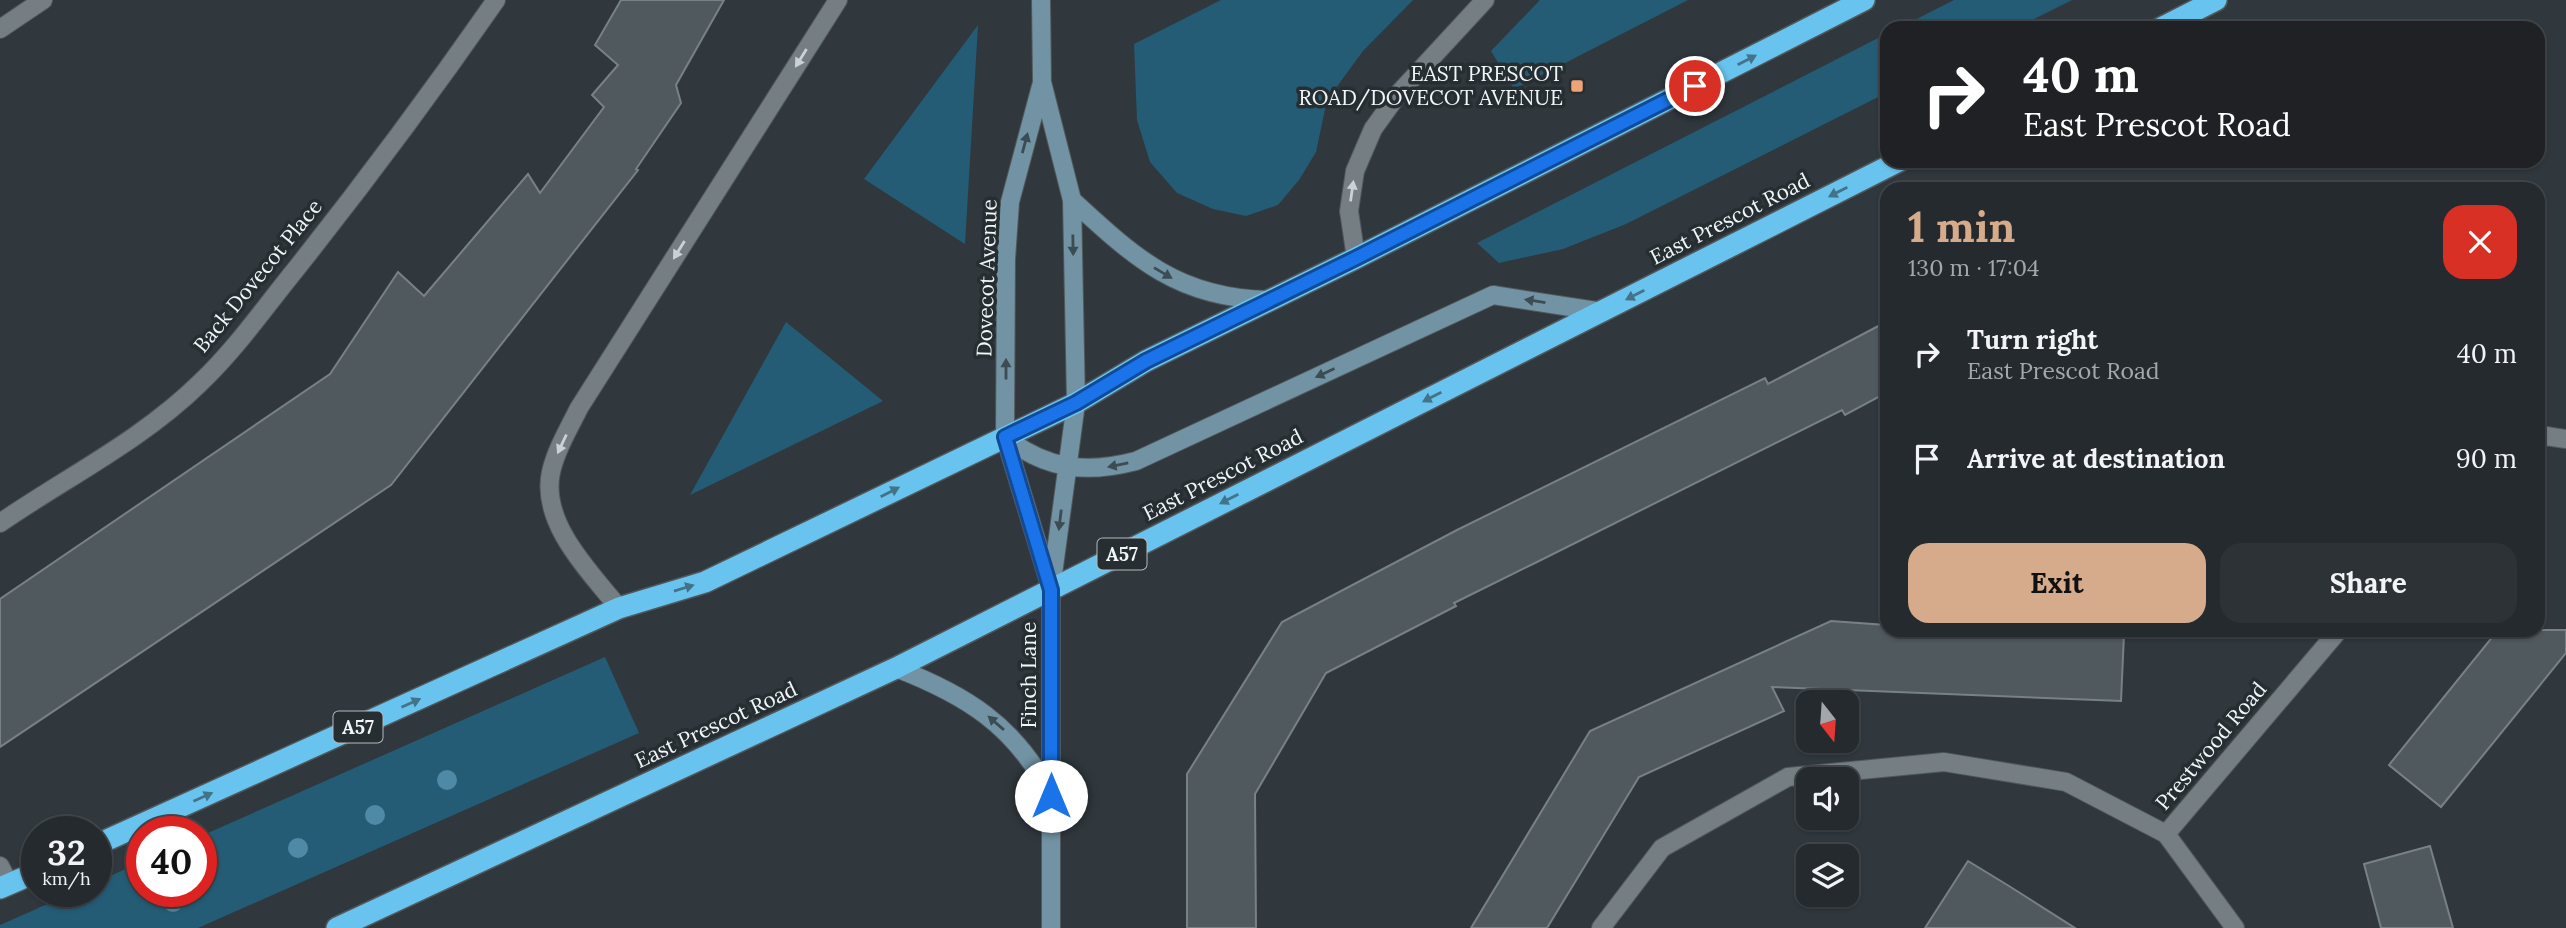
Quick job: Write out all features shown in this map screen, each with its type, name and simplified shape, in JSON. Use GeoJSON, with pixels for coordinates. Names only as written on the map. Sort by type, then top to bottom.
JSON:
{"type":"FeatureCollection","features":[{"type":"Feature","properties":{"kind":"highway","name":"A57"},"geometry":{"type":"LineString","coordinates":[[112,838],[619,608],[705,582],[1076,403],[1146,361],[1356,258],[1864,0]]}},
{"type":"Feature","properties":{"kind":"highway"},"geometry":{"type":"LineString","coordinates":[[2175,21],[2216,0]]}},
{"type":"Feature","properties":{"kind":"highway","name":"East Prescot Road"},"geometry":{"type":"LineString","coordinates":[[337,928],[896,668],[1885,168]]}},
{"type":"Feature","properties":{"kind":"highway"},"geometry":{"type":"LineString","coordinates":[[3,879],[21,875]]}},
{"type":"Feature","properties":{"kind":"street"},"geometry":{"type":"LineString","coordinates":[[0,29],[43,0]]}},
{"type":"Feature","properties":{"kind":"street","name":"Back Dovecot Place"},"geometry":{"type":"LineString","coordinates":[[0,523],[158,420],[201,383],[327,229],[496,0]]}},
{"type":"Feature","properties":{"kind":"street"},"geometry":{"type":"LineString","coordinates":[[619,608],[577,557],[555,516],[550,494],[553,466],[579,408],[838,0]]}},
{"type":"Feature","properties":{"kind":"street","name":"Dovecot Avenue"},"geometry":{"type":"LineString","coordinates":[[1041,0],[1042,82],[1072,200],[1076,403]]}},
{"type":"Feature","properties":{"kind":"street"},"geometry":{"type":"LineString","coordinates":[[1356,258],[1349,211],[1355,171],[1373,129],[1399,93],[1485,0]]}},
{"type":"Feature","properties":{"kind":"street","name":"Dovecot Avenue"},"geometry":{"type":"LineString","coordinates":[[1005,437],[1006,259],[1010,202],[1042,82]]}},
{"type":"Feature","properties":{"kind":"street"},"geometry":{"type":"LineString","coordinates":[[1072,200],[1121,244],[1170,278],[1194,289],[1220,296],[1271,300]]}},
{"type":"Feature","properties":{"kind":"street"},"geometry":{"type":"LineString","coordinates":[[1005,437],[1024,451],[1067,467],[1113,467],[1136,461],[1493,295],[1602,312]]}},
{"type":"Feature","properties":{"kind":"street","name":"Finch Lane"},"geometry":{"type":"LineString","coordinates":[[1051,928],[1051,590],[1076,403]]}},
{"type":"Feature","properties":{"kind":"street","name":"Finch Lane"},"geometry":{"type":"LineString","coordinates":[[1005,437],[1051,590]]}},
{"type":"Feature","properties":{"kind":"street"},"geometry":{"type":"LineString","coordinates":[[2545,437],[2566,439]]}},
{"type":"Feature","properties":{"kind":"street","name":"Prestwood Road"},"geometry":{"type":"LineString","coordinates":[[2235,928],[2166,834],[2333,637]]}},
{"type":"Feature","properties":{"kind":"street"},"geometry":{"type":"LineString","coordinates":[[896,668],[957,695],[1002,727],[1021,747],[1051,796]]}},
{"type":"Feature","properties":{"kind":"street"},"geometry":{"type":"LineString","coordinates":[[1601,928],[1661,848],[1788,777],[1944,762],[2066,782],[2166,834]]}},
{"type":"Feature","properties":{"kind":"shaded area"},"geometry":{"type":"Polygon","coordinates":[[[1221,0],[1413,0],[1363,51],[1327,100],[1316,152],[1299,180],[1278,205],[1246,216],[1213,209],[1177,193],[1150,162],[1137,120],[1134,44],[1221,0]]]}},
{"type":"Feature","properties":{"kind":"shaded area"},"geometry":{"type":"Polygon","coordinates":[[[1540,0],[1688,0],[1514,89],[1491,51],[1540,0]]]}},
{"type":"Feature","properties":{"kind":"shaded area"},"geometry":{"type":"Polygon","coordinates":[[[1954,0],[2072,0],[2030,21],[1913,21],[1954,0]]]}},
{"type":"Feature","properties":{"kind":"shaded area"},"geometry":{"type":"Polygon","coordinates":[[[978,25],[965,244],[864,179],[978,25]]]}},
{"type":"Feature","properties":{"kind":"shaded area"},"geometry":{"type":"Polygon","coordinates":[[[1880,37],[1880,96],[1626,224],[1563,249],[1499,263],[1477,243],[1880,37]]]}},
{"type":"Feature","properties":{"kind":"shaded area"},"geometry":{"type":"Polygon","coordinates":[[[786,322],[883,401],[690,495],[786,322]]]}},
{"type":"Feature","properties":{"kind":"shaded area"},"geometry":{"type":"Polygon","coordinates":[[[605,657],[639,733],[198,928],[0,928],[0,925],[41,907],[112,907],[112,875],[126,869],[126,907],[217,907],[217,829],[605,657]]]}},
{"type":"Feature","properties":{"kind":"building"},"geometry":{"type":"Polygon","coordinates":[[[621,0],[724,0],[676,85],[681,103],[636,169],[638,170],[391,485],[0,747],[0,599],[330,374],[398,272],[424,296],[528,174],[540,193],[604,107],[592,95],[618,65],[595,45],[621,0]]]}},
{"type":"Feature","properties":{"kind":"building"},"geometry":{"type":"Polygon","coordinates":[[[1880,325],[1880,396],[1845,415],[1842,410],[1454,603],[1456,606],[1326,673],[1255,794],[1256,928],[1187,928],[1187,774],[1282,622],[1457,530],[1765,378],[1768,384],[1880,325]]]}},
{"type":"Feature","properties":{"kind":"building"},"geometry":{"type":"Polygon","coordinates":[[[1831,621],[1880,625],[1880,637],[2124,637],[2121,701],[1772,687],[1784,711],[1639,777],[1547,928],[1471,928],[1590,731],[1831,621]]]}},
{"type":"Feature","properties":{"kind":"building"},"geometry":{"type":"Polygon","coordinates":[[[2545,630],[2566,630],[2566,653],[2441,807],[2389,765],[2492,637],[2545,637],[2545,630]]]}},
{"type":"Feature","properties":{"kind":"building"},"geometry":{"type":"Polygon","coordinates":[[[2430,846],[2453,928],[2381,928],[2364,864],[2430,846]]]}},
{"type":"Feature","properties":{"kind":"building"},"geometry":{"type":"Polygon","coordinates":[[[1968,861],[2009,886],[2075,928],[1925,928],[1968,861]]]}},
{"type":"Feature","properties":{"kind":"place","name":"EAST PRESCOT ROAD/DOVECOT AVENUE"},"geometry":{"type":"Point","coordinates":[1577,86]}},
{"type":"Feature","properties":{"kind":"route"},"geometry":{"type":"LineString","coordinates":[[1051,796],[1051,590],[1005,437],[1076,403],[1146,361],[1695,86]]}}]}
